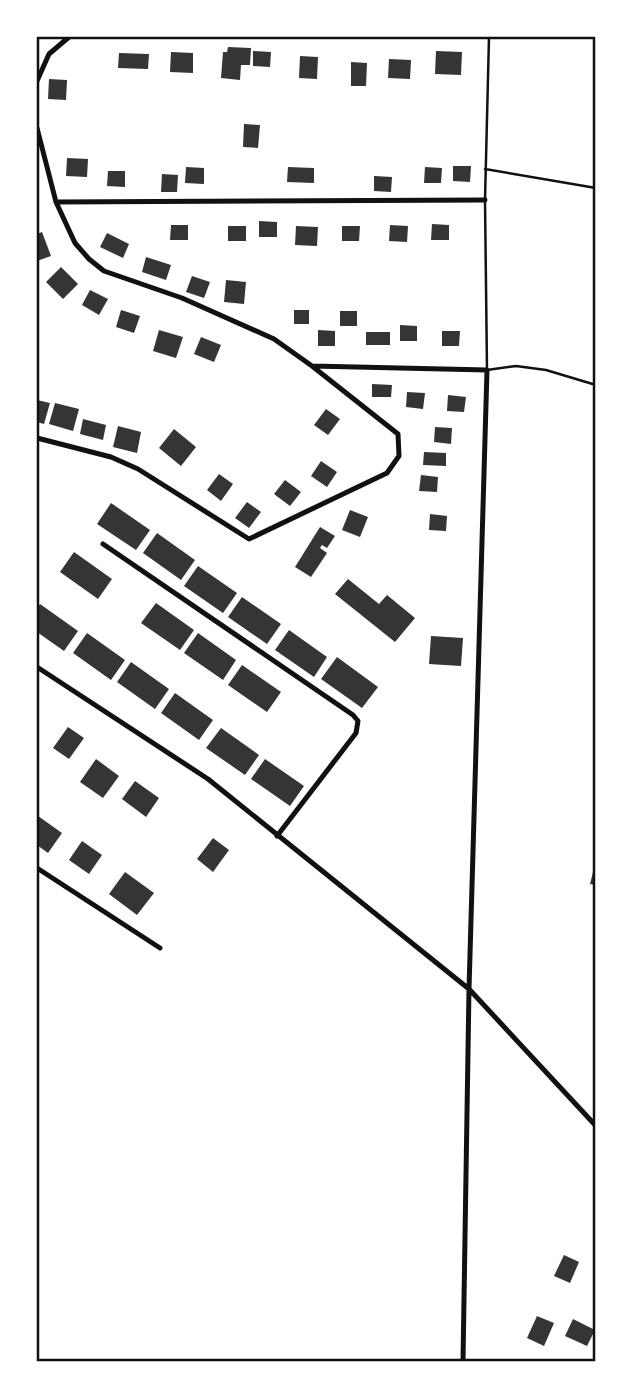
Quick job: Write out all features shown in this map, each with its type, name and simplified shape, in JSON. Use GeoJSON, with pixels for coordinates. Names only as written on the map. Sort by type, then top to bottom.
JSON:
{"type":"FeatureCollection","features":[{"type":"Feature","properties":{"kind":"street"},"geometry":{"type":"LineString","coordinates":[[37,81],[49,54],[69,37]]}},
{"type":"Feature","properties":{"kind":"street"},"geometry":{"type":"LineString","coordinates":[[37,128],[55,202],[75,243],[104,271],[182,298],[274,340],[312,366],[398,434],[399,456],[387,473],[249,539],[138,469],[111,457],[37,438]]}},
{"type":"Feature","properties":{"kind":"street"},"geometry":{"type":"LineString","coordinates":[[55,202],[485,200]]}},
{"type":"Feature","properties":{"kind":"street"},"geometry":{"type":"LineString","coordinates":[[312,366],[487,370],[469,989],[465,1360]]}},
{"type":"Feature","properties":{"kind":"street"},"geometry":{"type":"LineString","coordinates":[[103,544],[358,721],[356,733],[277,836]]}},
{"type":"Feature","properties":{"kind":"street"},"geometry":{"type":"LineString","coordinates":[[37,667],[208,779],[469,989],[596,1126]]}},
{"type":"Feature","properties":{"kind":"street"},"geometry":{"type":"LineString","coordinates":[[37,868],[160,948]]}},
{"type":"Feature","properties":{"kind":"lane"},"geometry":{"type":"LineString","coordinates":[[489,37],[485,169],[487,370],[516,366],[546,370],[596,384]]}},
{"type":"Feature","properties":{"kind":"lane"},"geometry":{"type":"LineString","coordinates":[[485,169],[596,188]]}},
{"type":"Feature","properties":{"kind":"building"},"geometry":{"type":"Polygon","coordinates":[[[228,47],[251,48],[250,65],[241,65],[240,80],[221,78],[223,52],[227,52],[228,47]]]}},
{"type":"Feature","properties":{"kind":"building"},"geometry":{"type":"Polygon","coordinates":[[[253,51],[271,52],[270,67],[253,66],[253,51]]]}},
{"type":"Feature","properties":{"kind":"building"},"geometry":{"type":"Polygon","coordinates":[[[436,51],[462,52],[461,75],[435,74],[436,51]]]}},
{"type":"Feature","properties":{"kind":"building"},"geometry":{"type":"Polygon","coordinates":[[[171,52],[193,53],[193,73],[170,72],[171,52]]]}},
{"type":"Feature","properties":{"kind":"building"},"geometry":{"type":"Polygon","coordinates":[[[119,53],[149,54],[148,69],[118,68],[119,53]]]}},
{"type":"Feature","properties":{"kind":"building"},"geometry":{"type":"Polygon","coordinates":[[[300,56],[318,57],[317,79],[299,78],[300,56]]]}},
{"type":"Feature","properties":{"kind":"building"},"geometry":{"type":"Polygon","coordinates":[[[389,59],[411,60],[410,79],[388,78],[389,59]]]}},
{"type":"Feature","properties":{"kind":"building"},"geometry":{"type":"Polygon","coordinates":[[[351,62],[367,63],[366,86],[351,86],[351,62]]]}},
{"type":"Feature","properties":{"kind":"building"},"geometry":{"type":"Polygon","coordinates":[[[49,79],[67,80],[66,100],[48,99],[49,79]]]}},
{"type":"Feature","properties":{"kind":"building"},"geometry":{"type":"Polygon","coordinates":[[[244,124],[260,125],[258,148],[243,147],[244,124]]]}},
{"type":"Feature","properties":{"kind":"building"},"geometry":{"type":"Polygon","coordinates":[[[67,158],[88,159],[87,177],[66,176],[67,158]]]}},
{"type":"Feature","properties":{"kind":"building"},"geometry":{"type":"Polygon","coordinates":[[[453,166],[471,166],[470,182],[453,181],[453,166]]]}},
{"type":"Feature","properties":{"kind":"building"},"geometry":{"type":"Polygon","coordinates":[[[186,167],[204,168],[204,184],[185,183],[186,167]]]}},
{"type":"Feature","properties":{"kind":"building"},"geometry":{"type":"Polygon","coordinates":[[[288,167],[314,168],[314,183],[287,182],[288,167]]]}},
{"type":"Feature","properties":{"kind":"building"},"geometry":{"type":"Polygon","coordinates":[[[425,167],[442,168],[441,183],[424,183],[425,167]]]}},
{"type":"Feature","properties":{"kind":"building"},"geometry":{"type":"Polygon","coordinates":[[[108,171],[125,171],[125,187],[107,186],[108,171]]]}},
{"type":"Feature","properties":{"kind":"building"},"geometry":{"type":"Polygon","coordinates":[[[162,174],[178,175],[177,192],[161,192],[162,174]]]}},
{"type":"Feature","properties":{"kind":"building"},"geometry":{"type":"Polygon","coordinates":[[[374,176],[392,177],[391,192],[374,191],[374,176]]]}},
{"type":"Feature","properties":{"kind":"building"},"geometry":{"type":"Polygon","coordinates":[[[259,221],[277,222],[277,237],[259,237],[259,221]]]}},
{"type":"Feature","properties":{"kind":"building"},"geometry":{"type":"Polygon","coordinates":[[[432,224],[449,225],[449,240],[431,240],[432,224]]]}},
{"type":"Feature","properties":{"kind":"building"},"geometry":{"type":"Polygon","coordinates":[[[171,225],[188,225],[188,240],[170,240],[171,225]]]}},
{"type":"Feature","properties":{"kind":"building"},"geometry":{"type":"Polygon","coordinates":[[[390,225],[408,226],[407,242],[389,241],[390,225]]]}},
{"type":"Feature","properties":{"kind":"building"},"geometry":{"type":"Polygon","coordinates":[[[228,226],[246,226],[246,241],[228,241],[228,226]]]}},
{"type":"Feature","properties":{"kind":"building"},"geometry":{"type":"Polygon","coordinates":[[[296,226],[318,227],[317,246],[295,245],[296,226]]]}},
{"type":"Feature","properties":{"kind":"building"},"geometry":{"type":"Polygon","coordinates":[[[342,226],[360,226],[359,241],[342,241],[342,226]]]}},
{"type":"Feature","properties":{"kind":"building"},"geometry":{"type":"Polygon","coordinates":[[[42,232],[51,256],[37,261],[37,234],[42,232]]]}},
{"type":"Feature","properties":{"kind":"building"},"geometry":{"type":"Polygon","coordinates":[[[107,233],[129,244],[123,258],[100,247],[107,233]]]}},
{"type":"Feature","properties":{"kind":"building"},"geometry":{"type":"Polygon","coordinates":[[[146,257],[171,265],[166,280],[142,272],[146,257]]]}},
{"type":"Feature","properties":{"kind":"building"},"geometry":{"type":"Polygon","coordinates":[[[61,267],[78,284],[63,299],[46,282],[61,267]]]}},
{"type":"Feature","properties":{"kind":"building"},"geometry":{"type":"Polygon","coordinates":[[[192,276],[210,282],[204,298],[186,292],[192,276]]]}},
{"type":"Feature","properties":{"kind":"building"},"geometry":{"type":"Polygon","coordinates":[[[226,280],[246,282],[244,304],[224,302],[226,280]]]}},
{"type":"Feature","properties":{"kind":"building"},"geometry":{"type":"Polygon","coordinates":[[[90,290],[108,299],[99,315],[82,305],[90,290]]]}},
{"type":"Feature","properties":{"kind":"building"},"geometry":{"type":"Polygon","coordinates":[[[121,310],[140,316],[134,333],[116,327],[121,310]]]}},
{"type":"Feature","properties":{"kind":"building"},"geometry":{"type":"Polygon","coordinates":[[[294,310],[309,310],[309,324],[294,324],[294,310]]]}},
{"type":"Feature","properties":{"kind":"building"},"geometry":{"type":"Polygon","coordinates":[[[340,311],[357,311],[357,326],[340,326],[340,311]]]}},
{"type":"Feature","properties":{"kind":"building"},"geometry":{"type":"Polygon","coordinates":[[[400,325],[417,326],[417,341],[400,341],[400,325]]]}},
{"type":"Feature","properties":{"kind":"building"},"geometry":{"type":"Polygon","coordinates":[[[159,330],[183,337],[176,358],[153,351],[159,330]]]}},
{"type":"Feature","properties":{"kind":"building"},"geometry":{"type":"Polygon","coordinates":[[[318,330],[335,331],[335,346],[318,346],[318,330]]]}},
{"type":"Feature","properties":{"kind":"building"},"geometry":{"type":"Polygon","coordinates":[[[442,331],[460,331],[459,346],[442,346],[442,331]]]}},
{"type":"Feature","properties":{"kind":"building"},"geometry":{"type":"Polygon","coordinates":[[[366,332],[390,332],[390,345],[366,345],[366,332]]]}},
{"type":"Feature","properties":{"kind":"building"},"geometry":{"type":"Polygon","coordinates":[[[201,337],[221,345],[214,362],[194,354],[201,337]]]}},
{"type":"Feature","properties":{"kind":"building"},"geometry":{"type":"Polygon","coordinates":[[[372,384],[392,385],[391,397],[372,397],[372,384]]]}},
{"type":"Feature","properties":{"kind":"building"},"geometry":{"type":"Polygon","coordinates":[[[407,392],[425,393],[423,409],[406,407],[407,392]]]}},
{"type":"Feature","properties":{"kind":"building"},"geometry":{"type":"Polygon","coordinates":[[[448,395],[466,397],[464,412],[447,411],[448,395]]]}},
{"type":"Feature","properties":{"kind":"building"},"geometry":{"type":"Polygon","coordinates":[[[37,400],[50,403],[44,424],[37,422],[37,400]]]}},
{"type":"Feature","properties":{"kind":"building"},"geometry":{"type":"Polygon","coordinates":[[[55,403],[79,409],[73,431],[49,424],[55,403]]]}},
{"type":"Feature","properties":{"kind":"building"},"geometry":{"type":"Polygon","coordinates":[[[326,409],[340,419],[328,435],[314,425],[326,409]]]}},
{"type":"Feature","properties":{"kind":"building"},"geometry":{"type":"Polygon","coordinates":[[[83,419],[106,425],[103,440],[80,434],[83,419]]]}},
{"type":"Feature","properties":{"kind":"building"},"geometry":{"type":"Polygon","coordinates":[[[118,426],[141,432],[137,453],[113,447],[118,426]]]}},
{"type":"Feature","properties":{"kind":"building"},"geometry":{"type":"Polygon","coordinates":[[[435,427],[452,428],[451,444],[434,442],[435,427]]]}},
{"type":"Feature","properties":{"kind":"building"},"geometry":{"type":"Polygon","coordinates":[[[174,429],[196,447],[181,466],[159,448],[174,429]]]}},
{"type":"Feature","properties":{"kind":"building"},"geometry":{"type":"Polygon","coordinates":[[[424,452],[446,453],[446,466],[423,465],[424,452]]]}},
{"type":"Feature","properties":{"kind":"building"},"geometry":{"type":"Polygon","coordinates":[[[321,461],[337,472],[327,487],[311,476],[321,461]]]}},
{"type":"Feature","properties":{"kind":"building"},"geometry":{"type":"Polygon","coordinates":[[[219,474],[233,484],[221,501],[207,490],[219,474]]]}},
{"type":"Feature","properties":{"kind":"building"},"geometry":{"type":"Polygon","coordinates":[[[421,475],[438,477],[437,492],[419,491],[421,475]]]}},
{"type":"Feature","properties":{"kind":"building"},"geometry":{"type":"Polygon","coordinates":[[[285,480],[301,492],[290,506],[274,494],[285,480]]]}},
{"type":"Feature","properties":{"kind":"building"},"geometry":{"type":"Polygon","coordinates":[[[247,502],[261,512],[249,528],[235,518],[247,502]]]}},
{"type":"Feature","properties":{"kind":"building"},"geometry":{"type":"Polygon","coordinates":[[[111,503],[150,530],[136,550],[97,524],[111,503]]]}},
{"type":"Feature","properties":{"kind":"building"},"geometry":{"type":"Polygon","coordinates":[[[350,510],[368,517],[360,537],[342,530],[350,510]]]}},
{"type":"Feature","properties":{"kind":"building"},"geometry":{"type":"Polygon","coordinates":[[[430,514],[447,516],[446,531],[429,530],[430,514]]]}},
{"type":"Feature","properties":{"kind":"building"},"geometry":{"type":"Polygon","coordinates":[[[320,527],[335,536],[327,548],[322,545],[320,548],[327,553],[311,577],[295,567],[320,527]]]}},
{"type":"Feature","properties":{"kind":"building"},"geometry":{"type":"Polygon","coordinates":[[[157,533],[195,560],[181,580],[143,553],[157,533]]]}},
{"type":"Feature","properties":{"kind":"building"},"geometry":{"type":"Polygon","coordinates":[[[74,552],[112,579],[98,599],[60,572],[74,552]]]}},
{"type":"Feature","properties":{"kind":"building"},"geometry":{"type":"Polygon","coordinates":[[[198,566],[237,593],[223,613],[184,586],[198,566]]]}},
{"type":"Feature","properties":{"kind":"building"},"geometry":{"type":"Polygon","coordinates":[[[348,579],[379,604],[387,595],[415,618],[395,642],[335,594],[348,579]]]}},
{"type":"Feature","properties":{"kind":"building"},"geometry":{"type":"Polygon","coordinates":[[[242,597],[281,624],[267,644],[228,617],[242,597]]]}},
{"type":"Feature","properties":{"kind":"building"},"geometry":{"type":"Polygon","coordinates":[[[156,603],[194,630],[180,650],[141,623],[156,603]]]}},
{"type":"Feature","properties":{"kind":"building"},"geometry":{"type":"Polygon","coordinates":[[[40,604],[78,631],[64,651],[37,632],[37,609],[40,604]]]}},
{"type":"Feature","properties":{"kind":"building"},"geometry":{"type":"Polygon","coordinates":[[[289,630],[327,657],[314,677],[275,650],[289,630]]]}},
{"type":"Feature","properties":{"kind":"building"},"geometry":{"type":"Polygon","coordinates":[[[87,633],[125,660],[111,680],[73,653],[87,633]]]}},
{"type":"Feature","properties":{"kind":"building"},"geometry":{"type":"Polygon","coordinates":[[[198,633],[236,660],[223,680],[184,653],[198,633]]]}},
{"type":"Feature","properties":{"kind":"building"},"geometry":{"type":"Polygon","coordinates":[[[431,636],[463,638],[461,666],[429,664],[431,636]]]}},
{"type":"Feature","properties":{"kind":"building"},"geometry":{"type":"Polygon","coordinates":[[[337,657],[378,687],[362,708],[321,679],[337,657]]]}},
{"type":"Feature","properties":{"kind":"building"},"geometry":{"type":"Polygon","coordinates":[[[131,662],[169,689],[155,709],[117,682],[131,662]]]}},
{"type":"Feature","properties":{"kind":"building"},"geometry":{"type":"Polygon","coordinates":[[[242,665],[281,692],[267,712],[228,685],[242,665]]]}},
{"type":"Feature","properties":{"kind":"building"},"geometry":{"type":"Polygon","coordinates":[[[175,693],[213,720],[199,740],[161,713],[175,693]]]}},
{"type":"Feature","properties":{"kind":"building"},"geometry":{"type":"Polygon","coordinates":[[[68,727],[84,738],[69,759],[53,748],[68,727]]]}},
{"type":"Feature","properties":{"kind":"building"},"geometry":{"type":"Polygon","coordinates":[[[221,728],[259,755],[245,775],[206,748],[221,728]]]}},
{"type":"Feature","properties":{"kind":"building"},"geometry":{"type":"Polygon","coordinates":[[[96,759],[119,776],[103,798],[80,782],[96,759]]]}},
{"type":"Feature","properties":{"kind":"building"},"geometry":{"type":"Polygon","coordinates":[[[265,759],[304,786],[290,806],[251,779],[265,759]]]}},
{"type":"Feature","properties":{"kind":"building"},"geometry":{"type":"Polygon","coordinates":[[[135,781],[159,798],[146,817],[122,799],[135,781]]]}},
{"type":"Feature","properties":{"kind":"building"},"geometry":{"type":"Polygon","coordinates":[[[38,816],[62,833],[48,853],[37,845],[38,816]]]}},
{"type":"Feature","properties":{"kind":"building"},"geometry":{"type":"Polygon","coordinates":[[[213,838],[229,850],[213,872],[197,859],[213,838]]]}},
{"type":"Feature","properties":{"kind":"building"},"geometry":{"type":"Polygon","coordinates":[[[82,841],[102,855],[89,874],[69,860],[82,841]]]}},
{"type":"Feature","properties":{"kind":"building"},"geometry":{"type":"Polygon","coordinates":[[[596,864],[596,885],[590,884],[596,864]]]}},
{"type":"Feature","properties":{"kind":"building"},"geometry":{"type":"Polygon","coordinates":[[[125,872],[154,893],[137,915],[109,894],[125,872]]]}},
{"type":"Feature","properties":{"kind":"building"},"geometry":{"type":"Polygon","coordinates":[[[564,1255],[579,1262],[570,1283],[554,1276],[564,1255]]]}},
{"type":"Feature","properties":{"kind":"building"},"geometry":{"type":"Polygon","coordinates":[[[537,1316],[554,1323],[544,1346],[527,1338],[537,1316]]]}},
{"type":"Feature","properties":{"kind":"building"},"geometry":{"type":"Polygon","coordinates":[[[573,1319],[595,1330],[587,1346],[565,1336],[573,1319]]]}}]}
